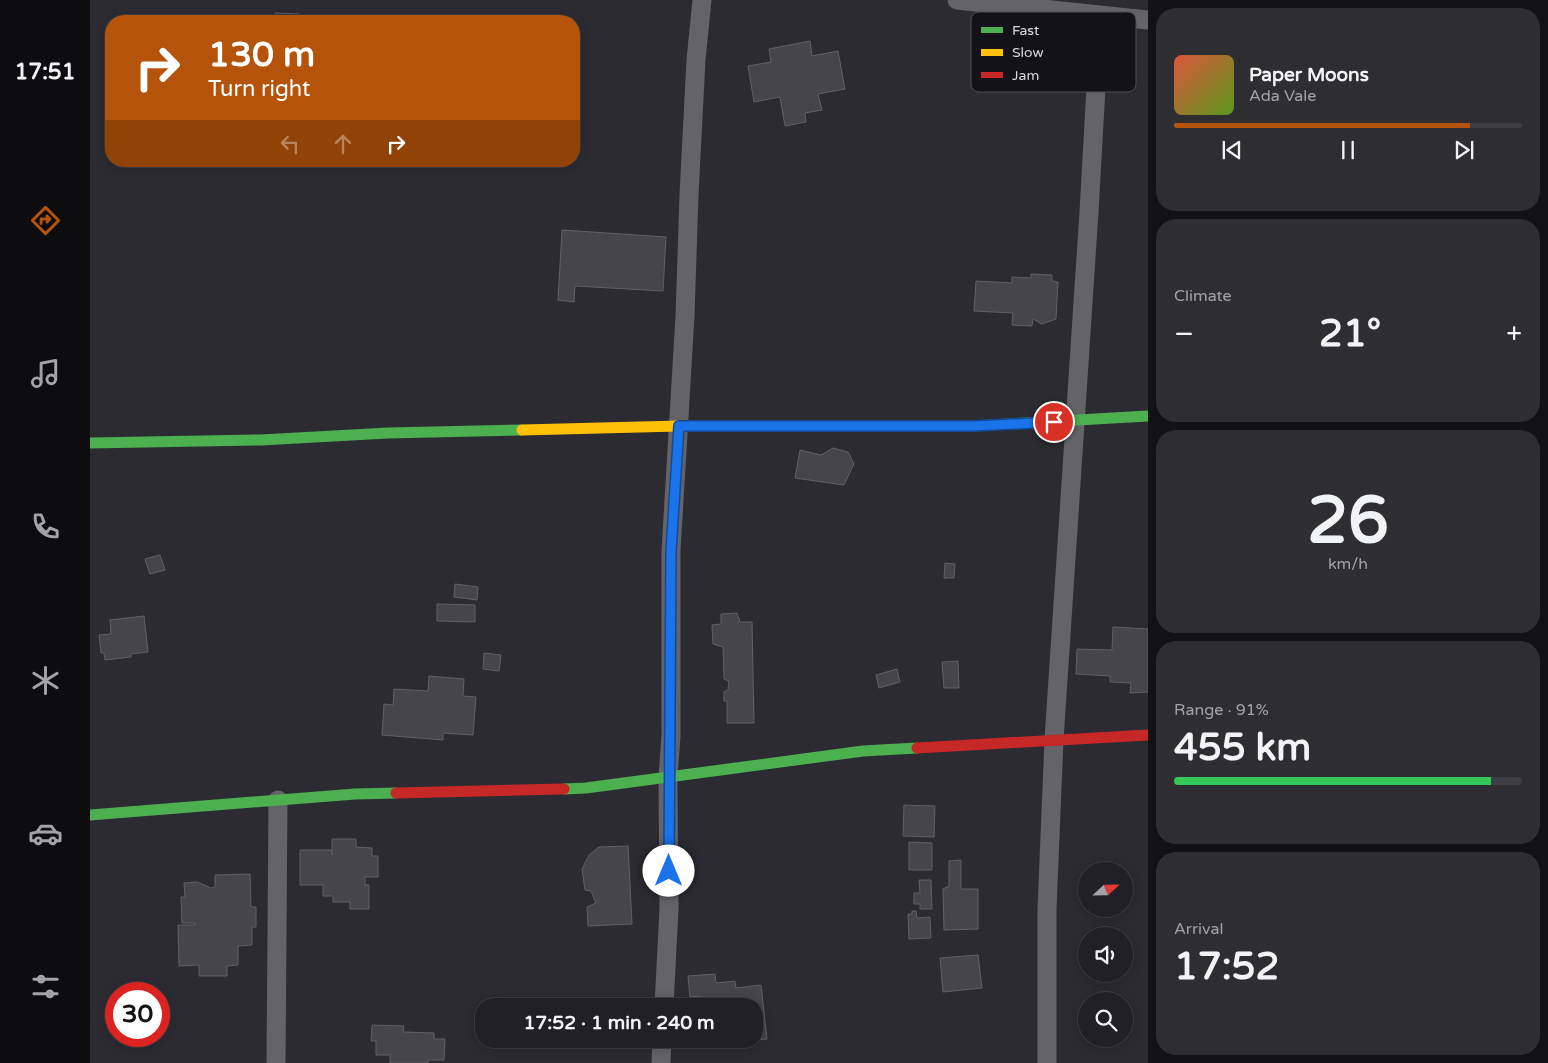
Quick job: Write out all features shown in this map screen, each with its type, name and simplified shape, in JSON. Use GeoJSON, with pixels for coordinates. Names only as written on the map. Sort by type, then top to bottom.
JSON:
{"type":"FeatureCollection","features":[{"type":"Feature","properties":{"kind":"street"},"geometry":{"type":"LineString","coordinates":[[664,998],[669,909],[668,777],[671,736],[671,551],[679,426],[693,108],[702,0]]}},
{"type":"Feature","properties":{"kind":"street"},"geometry":{"type":"LineString","coordinates":[[957,0],[1064,12]]}},
{"type":"Feature","properties":{"kind":"street"},"geometry":{"type":"LineString","coordinates":[[1046,1063],[1047,909],[1054,740],[1096,92]]}},
{"type":"Feature","properties":{"kind":"street"},"geometry":{"type":"LineString","coordinates":[[90,443],[261,440],[398,433],[679,426],[974,426],[1148,416]]}},
{"type":"Feature","properties":{"kind":"street"},"geometry":{"type":"LineString","coordinates":[[90,815],[355,794],[586,788],[863,751],[1148,735]]}},
{"type":"Feature","properties":{"kind":"street"},"geometry":{"type":"LineString","coordinates":[[276,1063],[278,800]]}},
{"type":"Feature","properties":{"kind":"street"},"geometry":{"type":"LineString","coordinates":[[661,1063],[662,1048]]}},
{"type":"Feature","properties":{"kind":"building"},"geometry":{"type":"Polygon","coordinates":[[[275,13],[299,14],[299,15],[275,15],[275,13]]]}},
{"type":"Feature","properties":{"kind":"building"},"geometry":{"type":"Polygon","coordinates":[[[810,41],[812,56],[838,51],[845,89],[818,94],[822,110],[805,113],[806,122],[785,126],[780,97],[754,102],[748,66],[771,62],[769,49],[810,41]]]}},
{"type":"Feature","properties":{"kind":"building"},"geometry":{"type":"Polygon","coordinates":[[[562,230],[666,237],[663,291],[575,286],[574,302],[558,300],[562,230]]]}},
{"type":"Feature","properties":{"kind":"building"},"geometry":{"type":"Polygon","coordinates":[[[1031,274],[1052,275],[1052,281],[1058,282],[1056,319],[1042,324],[1033,319],[1032,326],[1012,325],[1013,313],[974,311],[976,281],[1012,283],[1012,277],[1031,278],[1031,274]]]}},
{"type":"Feature","properties":{"kind":"building"},"geometry":{"type":"Polygon","coordinates":[[[833,448],[848,452],[854,464],[844,485],[795,478],[800,450],[821,455],[833,448]]]}},
{"type":"Feature","properties":{"kind":"building"},"geometry":{"type":"Polygon","coordinates":[[[160,555],[165,570],[150,574],[145,559],[160,555]]]}},
{"type":"Feature","properties":{"kind":"building"},"geometry":{"type":"Polygon","coordinates":[[[945,563],[955,564],[954,578],[944,578],[945,563]]]}},
{"type":"Feature","properties":{"kind":"building"},"geometry":{"type":"Polygon","coordinates":[[[455,584],[478,587],[477,600],[454,597],[455,584]]]}},
{"type":"Feature","properties":{"kind":"building"},"geometry":{"type":"Polygon","coordinates":[[[437,604],[475,605],[475,622],[437,621],[437,604]]]}},
{"type":"Feature","properties":{"kind":"building"},"geometry":{"type":"Polygon","coordinates":[[[737,613],[740,622],[752,622],[754,723],[727,723],[727,701],[724,701],[724,692],[728,690],[729,681],[724,679],[723,647],[713,644],[712,625],[721,624],[721,614],[737,613]]]}},
{"type":"Feature","properties":{"kind":"building"},"geometry":{"type":"Polygon","coordinates":[[[144,616],[148,652],[131,654],[131,657],[105,660],[104,653],[101,653],[99,635],[111,634],[110,620],[144,616]]]}},
{"type":"Feature","properties":{"kind":"building"},"geometry":{"type":"Polygon","coordinates":[[[1113,627],[1148,629],[1148,692],[1130,693],[1131,683],[1110,682],[1110,676],[1076,674],[1077,649],[1112,650],[1113,627]]]}},
{"type":"Feature","properties":{"kind":"building"},"geometry":{"type":"Polygon","coordinates":[[[484,653],[501,655],[499,671],[483,669],[484,653]]]}},
{"type":"Feature","properties":{"kind":"building"},"geometry":{"type":"Polygon","coordinates":[[[958,661],[959,688],[944,688],[942,662],[958,661]]]}},
{"type":"Feature","properties":{"kind":"building"},"geometry":{"type":"Polygon","coordinates":[[[897,669],[900,682],[879,688],[876,675],[897,669]]]}},
{"type":"Feature","properties":{"kind":"building"},"geometry":{"type":"Polygon","coordinates":[[[429,676],[464,679],[463,696],[476,697],[473,735],[443,733],[443,740],[382,735],[384,704],[393,705],[394,689],[428,691],[429,676]]]}},
{"type":"Feature","properties":{"kind":"building"},"geometry":{"type":"Polygon","coordinates":[[[904,805],[935,806],[934,837],[903,836],[904,805]]]}},
{"type":"Feature","properties":{"kind":"building"},"geometry":{"type":"Polygon","coordinates":[[[332,839],[356,839],[356,847],[372,848],[372,856],[378,856],[378,877],[365,877],[365,885],[369,885],[369,909],[350,909],[350,902],[333,902],[333,896],[323,896],[323,885],[300,885],[300,850],[331,850],[332,855],[332,839]]]}},
{"type":"Feature","properties":{"kind":"building"},"geometry":{"type":"Polygon","coordinates":[[[909,842],[932,843],[932,870],[909,870],[909,842]]]}},
{"type":"Feature","properties":{"kind":"building"},"geometry":{"type":"Polygon","coordinates":[[[628,846],[632,924],[588,926],[587,907],[596,903],[591,891],[585,890],[582,869],[589,855],[599,847],[628,846]]]}},
{"type":"Feature","properties":{"kind":"building"},"geometry":{"type":"Polygon","coordinates":[[[961,860],[961,889],[978,889],[978,929],[944,930],[943,889],[949,886],[949,861],[961,860]]]}},
{"type":"Feature","properties":{"kind":"building"},"geometry":{"type":"Polygon","coordinates":[[[250,874],[251,907],[256,907],[256,927],[252,927],[252,945],[238,946],[238,965],[227,966],[227,976],[199,976],[199,965],[179,966],[178,925],[195,925],[195,923],[182,923],[181,897],[185,897],[184,883],[197,882],[211,888],[215,887],[215,875],[250,874]]]}},
{"type":"Feature","properties":{"kind":"building"},"geometry":{"type":"Polygon","coordinates":[[[919,880],[931,880],[932,909],[920,909],[920,904],[914,904],[914,893],[920,893],[919,880]]]}},
{"type":"Feature","properties":{"kind":"building"},"geometry":{"type":"Polygon","coordinates":[[[912,911],[916,911],[917,918],[930,917],[931,938],[909,939],[908,914],[912,914],[912,911]]]}},
{"type":"Feature","properties":{"kind":"building"},"geometry":{"type":"Polygon","coordinates":[[[978,955],[982,988],[943,992],[940,958],[978,955]]]}},
{"type":"Feature","properties":{"kind":"building"},"geometry":{"type":"Polygon","coordinates":[[[715,974],[716,983],[735,981],[736,988],[761,985],[762,998],[690,997],[688,976],[715,974]]]}},
{"type":"Feature","properties":{"kind":"building"},"geometry":{"type":"Polygon","coordinates":[[[763,1003],[767,1039],[763,1039],[763,1003]]]}},
{"type":"Feature","properties":{"kind":"building"},"geometry":{"type":"Polygon","coordinates":[[[372,1025],[404,1026],[403,1032],[434,1033],[434,1039],[445,1039],[444,1060],[428,1060],[428,1063],[390,1063],[390,1055],[376,1055],[376,1041],[371,1041],[372,1025]]]}},
{"type":"Feature","properties":{"kind":"traffic: fast"},"geometry":{"type":"LineString","coordinates":[[783,426],[974,426],[1148,416]]}},
{"type":"Feature","properties":{"kind":"traffic: fast"},"geometry":{"type":"LineString","coordinates":[[90,443],[261,440],[388,433],[522,430]]}},
{"type":"Feature","properties":{"kind":"traffic: fast"},"geometry":{"type":"LineString","coordinates":[[564,789],[586,788],[863,751],[917,748]]}},
{"type":"Feature","properties":{"kind":"traffic: fast"},"geometry":{"type":"LineString","coordinates":[[90,815],[355,794],[396,793]]}},
{"type":"Feature","properties":{"kind":"traffic: slow"},"geometry":{"type":"LineString","coordinates":[[522,430],[679,426],[783,426]]}},
{"type":"Feature","properties":{"kind":"traffic: jam"},"geometry":{"type":"LineString","coordinates":[[917,748],[1148,735]]}},
{"type":"Feature","properties":{"kind":"traffic: jam"},"geometry":{"type":"LineString","coordinates":[[396,793],[564,789]]}},
{"type":"Feature","properties":{"kind":"route"},"geometry":{"type":"LineString","coordinates":[[669,871],[668,777],[671,736],[671,551],[679,426],[974,426],[1054,422]]}}]}
